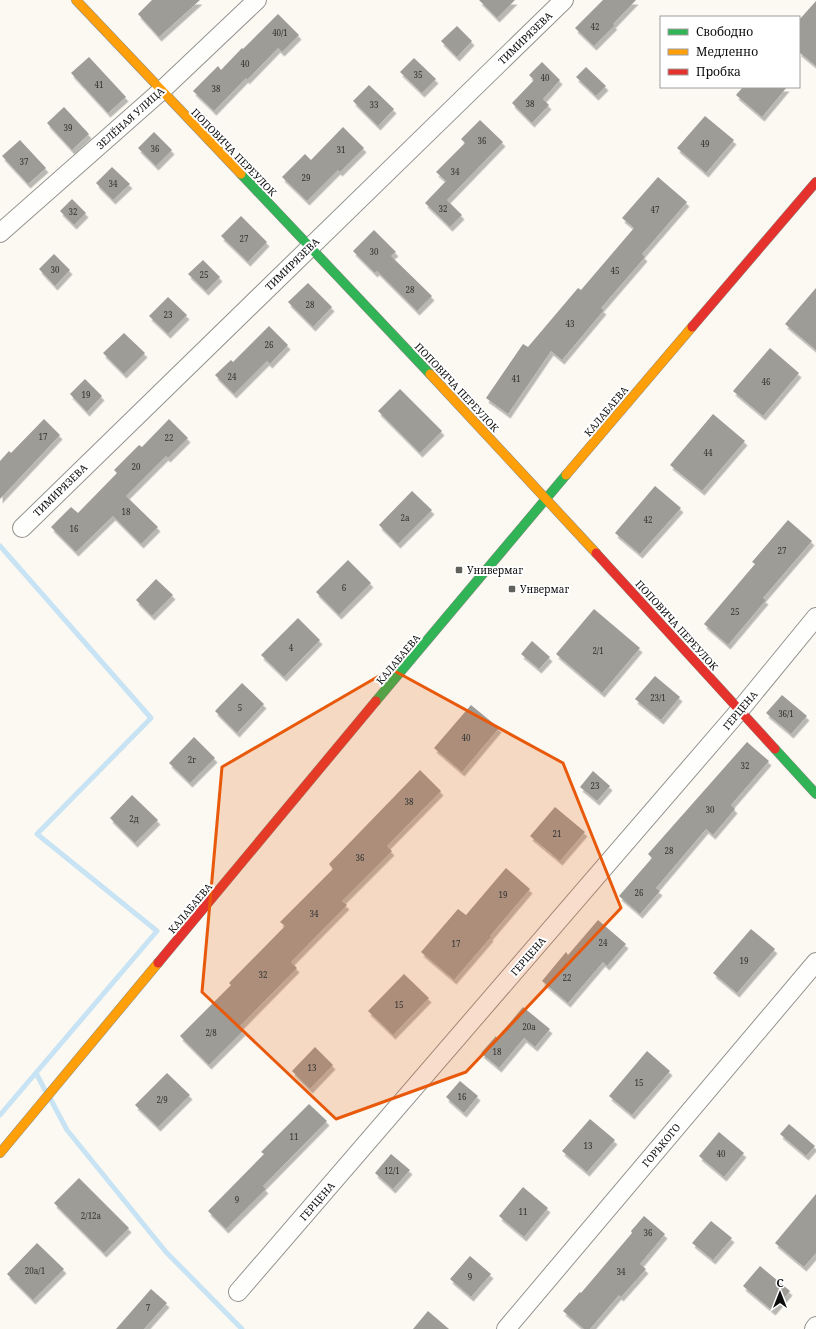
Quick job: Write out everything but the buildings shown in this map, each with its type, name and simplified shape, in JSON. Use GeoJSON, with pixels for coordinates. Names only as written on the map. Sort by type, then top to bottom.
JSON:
{"type":"FeatureCollection","features":[{"type":"Feature","properties":{"kind":"street","name":"ПОПОВИЧА ПЕРЕУЛОК"},"geometry":{"type":"LineString","coordinates":[[76,0],[310,246],[546,498],[816,794]]}},
{"type":"Feature","properties":{"kind":"street","name":"ЗЕЛЁНАЯ УЛИЦА"},"geometry":{"type":"LineString","coordinates":[[0,233],[161,91],[257,0]]}},
{"type":"Feature","properties":{"kind":"street","name":"ТИМИРЯЗЕВА"},"geometry":{"type":"LineString","coordinates":[[22,528],[564,0]]}},
{"type":"Feature","properties":{"kind":"street","name":"КАЛАБАЕВА"},"geometry":{"type":"LineString","coordinates":[[0,1153],[546,498],[816,182]]}},
{"type":"Feature","properties":{"kind":"street","name":"ГЕРЦЕНА"},"geometry":{"type":"LineString","coordinates":[[238,1292],[740,711],[816,618]]}},
{"type":"Feature","properties":{"kind":"street","name":"ГОРЬКОГО"},"geometry":{"type":"LineString","coordinates":[[506,1329],[816,962]]}},
{"type":"Feature","properties":{"kind":"highlighted area"},"geometry":{"type":"Polygon","coordinates":[[[391,669],[563,763],[621,908],[466,1072],[336,1119],[202,992],[222,767],[391,669]]]}},
{"type":"Feature","properties":{"kind":"waterway"},"geometry":{"type":"LineString","coordinates":[[0,546],[151,718],[37,834],[157,931],[0,1115]]}},
{"type":"Feature","properties":{"kind":"waterway"},"geometry":{"type":"LineString","coordinates":[[36,1073],[45,1090]]}},
{"type":"Feature","properties":{"kind":"waterway"},"geometry":{"type":"LineString","coordinates":[[51,1100],[67,1130],[166,1252],[242,1329]]}},
{"type":"Feature","properties":{"kind":"traffic: fast"},"geometry":{"type":"LineString","coordinates":[[241,174],[430,374]]}},
{"type":"Feature","properties":{"kind":"traffic: fast"},"geometry":{"type":"LineString","coordinates":[[376,701],[566,475]]}},
{"type":"Feature","properties":{"kind":"traffic: fast"},"geometry":{"type":"LineString","coordinates":[[775,749],[816,794]]}},
{"type":"Feature","properties":{"kind":"traffic: slow"},"geometry":{"type":"LineString","coordinates":[[76,0],[241,174]]}},
{"type":"Feature","properties":{"kind":"traffic: slow"},"geometry":{"type":"LineString","coordinates":[[566,475],[692,327]]}},
{"type":"Feature","properties":{"kind":"traffic: slow"},"geometry":{"type":"LineString","coordinates":[[430,374],[596,553]]}},
{"type":"Feature","properties":{"kind":"traffic: slow"},"geometry":{"type":"LineString","coordinates":[[0,1153],[158,963]]}},
{"type":"Feature","properties":{"kind":"traffic: jam"},"geometry":{"type":"LineString","coordinates":[[692,327],[816,182]]}},
{"type":"Feature","properties":{"kind":"traffic: jam"},"geometry":{"type":"LineString","coordinates":[[596,553],[775,749]]}},
{"type":"Feature","properties":{"kind":"traffic: jam"},"geometry":{"type":"LineString","coordinates":[[158,963],[376,701]]}},
{"type":"Feature","properties":{"kind":"place","name":"Универмаг"},"geometry":{"type":"Point","coordinates":[459,570]}},
{"type":"Feature","properties":{"kind":"place","name":"Унвермаг"},"geometry":{"type":"Point","coordinates":[512,589]}}]}
